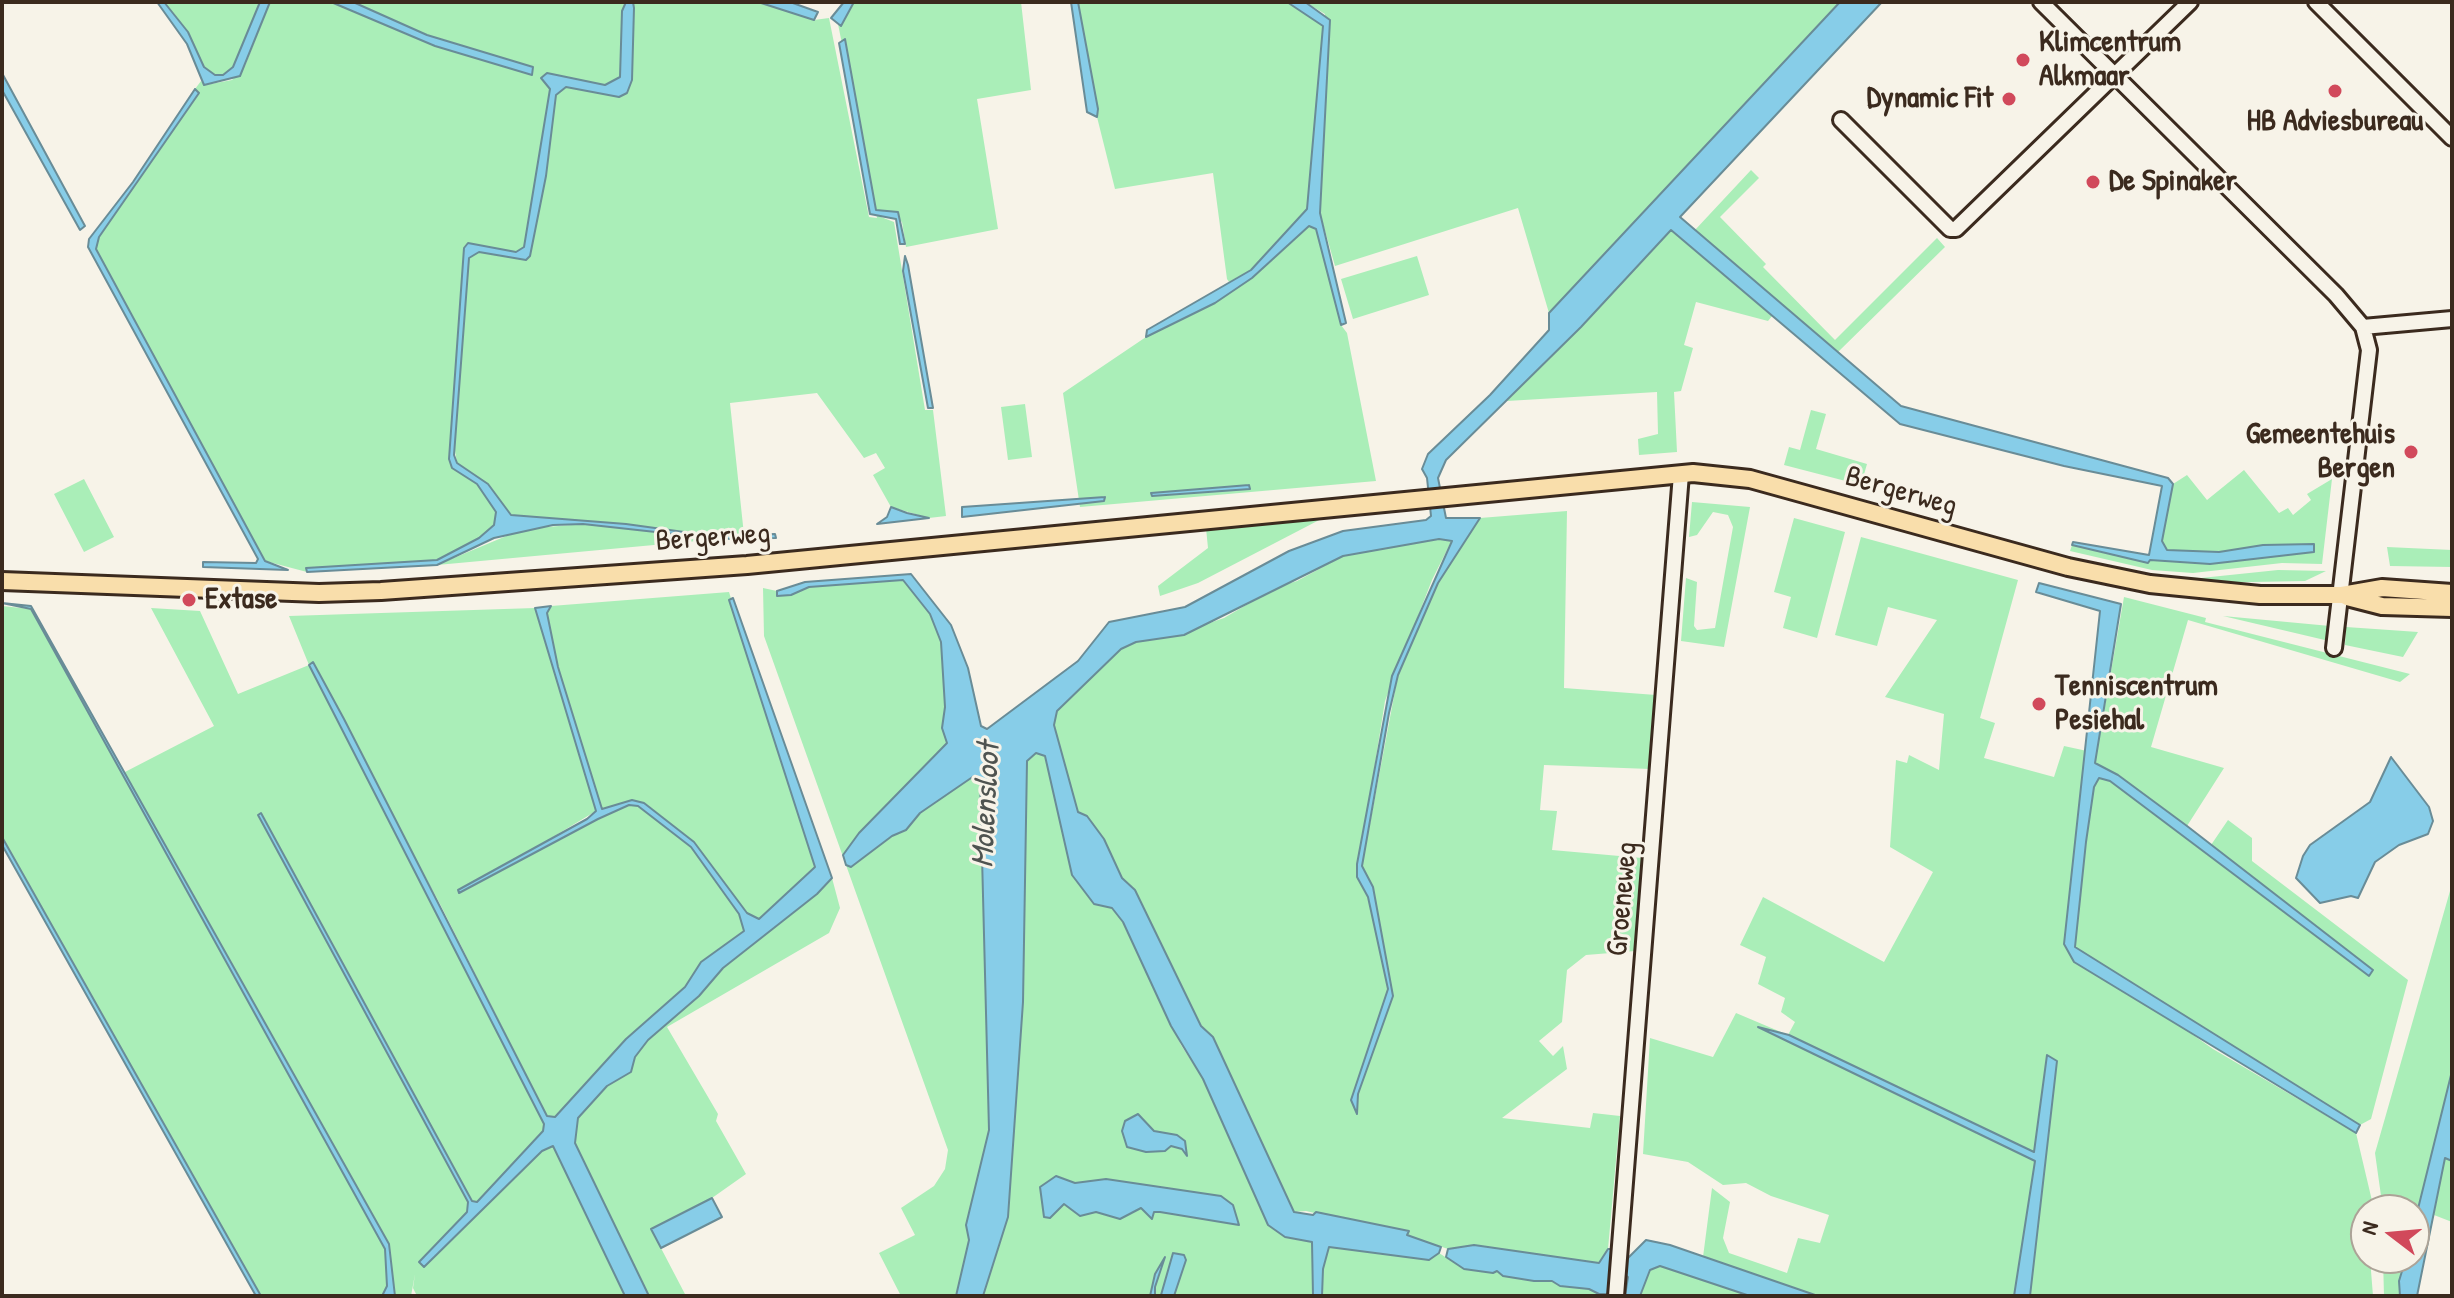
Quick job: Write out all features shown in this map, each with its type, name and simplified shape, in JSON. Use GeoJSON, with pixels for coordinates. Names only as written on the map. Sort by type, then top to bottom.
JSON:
{"type":"FeatureCollection","features":[{"type":"Feature","properties":{"kind":"main road","name":"Bergerweg"},"geometry":{"type":"LineString","coordinates":[[2,581],[319,593],[381,591],[747,565],[1681,474],[1750,479],[2131,581],[2192,590],[2342,595],[2382,588],[2452,593]]}},
{"type":"Feature","properties":{"kind":"main road","name":"Bergerweg"},"geometry":{"type":"LineString","coordinates":[[2342,595],[2382,606],[2452,608]]}},
{"type":"Feature","properties":{"kind":"street"},"geometry":{"type":"LineString","coordinates":[[2041,2],[2336,295],[2363,327],[2369,350],[2334,648]]}},
{"type":"Feature","properties":{"kind":"street"},"geometry":{"type":"LineString","coordinates":[[1841,120],[1950,229],[1956,229],[2190,2]]}},
{"type":"Feature","properties":{"kind":"street"},"geometry":{"type":"LineString","coordinates":[[2316,2],[2452,138]]}},
{"type":"Feature","properties":{"kind":"street"},"geometry":{"type":"LineString","coordinates":[[2363,327],[2452,319]]}},
{"type":"Feature","properties":{"kind":"street","name":"Groeneweg"},"geometry":{"type":"LineString","coordinates":[[1616,1296],[1681,474]]}},
{"type":"Feature","properties":{"kind":"green space"},"geometry":{"type":"Polygon","coordinates":[[[164,2],[260,2],[233,67],[223,75],[215,75],[204,67],[188,32],[164,2]]]}},
{"type":"Feature","properties":{"kind":"green space"},"geometry":{"type":"Polygon","coordinates":[[[270,2],[331,2],[435,46],[531,75],[533,67],[427,35],[353,2],[626,2],[622,11],[621,77],[605,85],[547,73],[541,78],[550,89],[524,247],[517,252],[464,248],[449,459],[452,468],[477,484],[497,512],[494,525],[479,538],[437,560],[306,568],[307,572],[265,561],[96,249],[99,237],[199,93],[195,89],[201,81],[205,85],[232,80],[245,66],[270,2]]]}},
{"type":"Feature","properties":{"kind":"green space"},"geometry":{"type":"Polygon","coordinates":[[[633,2],[758,2],[814,20],[829,18],[869,217],[877,218],[838,24],[842,25],[854,2],[1021,2],[1031,90],[977,99],[998,229],[906,247],[902,222],[897,218],[881,217],[894,222],[925,410],[933,410],[946,516],[929,518],[891,507],[873,475],[885,468],[876,453],[864,458],[817,393],[730,403],[744,535],[691,534],[592,521],[526,519],[511,515],[488,484],[457,463],[454,445],[469,258],[479,252],[526,260],[530,256],[546,176],[556,95],[566,87],[619,97],[627,93],[632,80],[633,2]]]}},
{"type":"Feature","properties":{"kind":"green space"},"geometry":{"type":"Polygon","coordinates":[[[1078,2],[1287,2],[1323,26],[1307,209],[1251,270],[1229,282],[1227,279],[1213,173],[1115,189],[1097,117],[1078,2]]]}},
{"type":"Feature","properties":{"kind":"green space"},"geometry":{"type":"Polygon","coordinates":[[[1305,2],[1840,2],[1549,313],[1518,208],[1335,266],[1320,213],[1325,14],[1305,2]]]}},
{"type":"Feature","properties":{"kind":"green space"},"geometry":{"type":"Polygon","coordinates":[[[1751,170],[1759,178],[1720,217],[1766,264],[1763,267],[1835,340],[1937,238],[1945,247],[1838,352],[1695,230],[1751,170]]]}},
{"type":"Feature","properties":{"kind":"green space"},"geometry":{"type":"Polygon","coordinates":[[[1309,226],[1316,229],[1341,325],[1347,333],[1376,481],[1080,507],[1063,393],[1146,337],[1215,303],[1309,226]]]}},
{"type":"Feature","properties":{"kind":"green space"},"geometry":{"type":"Polygon","coordinates":[[[1671,230],[1772,316],[1768,321],[1696,302],[1684,345],[1693,348],[1681,391],[1674,392],[1677,452],[1639,455],[1638,439],[1658,434],[1657,392],[1507,401],[1671,230]]]}},
{"type":"Feature","properties":{"kind":"green space"},"geometry":{"type":"Polygon","coordinates":[[[1417,256],[1429,295],[1353,319],[1341,279],[1417,256]]]}},
{"type":"Feature","properties":{"kind":"green space"},"geometry":{"type":"Polygon","coordinates":[[[1025,404],[1032,457],[1008,460],[1001,407],[1025,404]]]}},
{"type":"Feature","properties":{"kind":"green space"},"geometry":{"type":"Polygon","coordinates":[[[1811,410],[1826,414],[1816,449],[1867,464],[1861,485],[1784,465],[1789,447],[1800,450],[1811,410]]]}},
{"type":"Feature","properties":{"kind":"green space"},"geometry":{"type":"Polygon","coordinates":[[[2244,470],[2279,513],[2288,508],[2293,515],[2311,500],[2307,494],[2332,479],[2322,564],[2282,563],[2193,573],[2152,570],[2070,551],[2072,545],[2148,563],[2150,560],[2210,564],[2313,552],[2313,544],[2263,545],[2219,552],[2167,550],[2162,541],[2173,484],[2187,475],[2207,500],[2244,470]]]}},
{"type":"Feature","properties":{"kind":"green space"},"geometry":{"type":"Polygon","coordinates":[[[84,479],[114,537],[84,552],[54,494],[84,479]]]}},
{"type":"Feature","properties":{"kind":"green space"},"geometry":{"type":"Polygon","coordinates":[[[1692,502],[1750,507],[1724,647],[1681,641],[1686,578],[1697,582],[1694,626],[1697,630],[1715,628],[1733,527],[1728,515],[1713,512],[1697,535],[1689,537],[1692,502]]]}},
{"type":"Feature","properties":{"kind":"green space"},"geometry":{"type":"Polygon","coordinates":[[[1567,511],[1564,688],[1656,695],[1650,769],[1544,765],[1540,810],[1557,811],[1552,850],[1642,858],[1635,951],[1586,955],[1567,970],[1562,1022],[1539,1041],[1553,1056],[1563,1046],[1567,1069],[1502,1118],[1590,1128],[1593,1113],[1620,1116],[1608,1249],[1600,1263],[1474,1245],[1448,1249],[1407,1235],[1306,1211],[1294,1212],[1213,1037],[1202,1027],[1135,890],[1122,878],[1104,839],[1087,816],[1078,812],[1054,725],[1057,711],[1064,703],[1121,649],[1136,642],[1165,638],[1224,618],[1277,587],[1297,581],[1343,556],[1439,539],[1452,540],[1432,580],[1385,701],[1357,877],[1368,897],[1388,989],[1351,1100],[1357,1105],[1358,1094],[1393,996],[1373,887],[1362,866],[1398,675],[1438,582],[1480,518],[1567,511]]]}},
{"type":"Feature","properties":{"kind":"green space"},"geometry":{"type":"Polygon","coordinates":[[[1325,517],[1198,583],[1160,596],[1158,586],[1208,548],[1206,528],[1325,517]]]}},
{"type":"Feature","properties":{"kind":"green space"},"geometry":{"type":"Polygon","coordinates":[[[1794,518],[1845,532],[1817,638],[1783,628],[1791,597],[1774,592],[1794,518]]]}},
{"type":"Feature","properties":{"kind":"green space"},"geometry":{"type":"Polygon","coordinates":[[[583,524],[719,539],[437,565],[523,529],[583,524]]]}},
{"type":"Feature","properties":{"kind":"green space"},"geometry":{"type":"Polygon","coordinates":[[[1861,537],[2018,580],[1980,718],[1995,723],[1984,758],[2054,777],[2064,746],[2087,751],[2064,944],[2213,1049],[2356,1133],[2370,1194],[2350,1194],[2350,1274],[2371,1274],[2373,1296],[2030,1296],[2047,1056],[2034,1152],[1788,1035],[1795,1022],[1781,1012],[1785,998],[1758,984],[1766,957],[1740,945],[1763,897],[1884,962],[1933,872],[1890,847],[1896,760],[1907,763],[1909,755],[1939,770],[1944,714],[1885,697],[1937,620],[1888,607],[1877,646],[1835,635],[1861,537]]]}},
{"type":"Feature","properties":{"kind":"green space"},"geometry":{"type":"Polygon","coordinates":[[[2387,547],[2452,550],[2452,567],[2390,566],[2387,547]]]}},
{"type":"Feature","properties":{"kind":"green space"},"geometry":{"type":"Polygon","coordinates":[[[2071,557],[2157,576],[2201,578],[2278,570],[2326,571],[2305,581],[2199,583],[2139,576],[2073,561],[2071,557]]]}},
{"type":"Feature","properties":{"kind":"green space"},"geometry":{"type":"Polygon","coordinates":[[[903,580],[930,614],[941,642],[945,707],[942,728],[948,743],[851,866],[892,836],[906,830],[920,813],[974,776],[980,778],[989,1130],[966,1225],[969,1240],[956,1296],[901,1296],[879,1253],[915,1235],[901,1208],[934,1186],[945,1169],[948,1150],[764,636],[763,588],[777,591],[777,596],[791,595],[809,587],[903,580]]]}},
{"type":"Feature","properties":{"kind":"green space"},"geometry":{"type":"Polygon","coordinates":[[[729,592],[815,867],[759,920],[747,913],[694,842],[632,800],[602,810],[558,667],[547,613],[551,606],[729,592]]]}},
{"type":"Feature","properties":{"kind":"green space"},"geometry":{"type":"Polygon","coordinates":[[[2124,597],[2206,618],[2205,622],[2410,674],[2400,682],[2188,620],[2151,747],[2224,768],[2187,826],[2118,775],[2095,763],[2124,597]]]}},
{"type":"Feature","properties":{"kind":"green space"},"geometry":{"type":"Polygon","coordinates":[[[2,606],[31,609],[385,1249],[387,1286],[382,1296],[261,1296],[2,837],[2,606]]]}},
{"type":"Feature","properties":{"kind":"green space"},"geometry":{"type":"Polygon","coordinates":[[[151,608],[200,611],[238,694],[309,665],[289,616],[535,608],[596,811],[460,893],[598,819],[629,805],[638,806],[691,847],[739,914],[744,931],[702,962],[685,987],[626,1039],[555,1117],[547,1116],[440,904],[310,664],[544,1124],[544,1130],[477,1202],[472,1201],[259,815],[468,1202],[467,1212],[420,1262],[542,1151],[553,1145],[625,1296],[417,1296],[413,1288],[415,1274],[411,1296],[395,1296],[389,1244],[123,773],[214,726],[151,608]]]}},
{"type":"Feature","properties":{"kind":"green space"},"geometry":{"type":"Polygon","coordinates":[[[2223,616],[2330,626],[2329,641],[2223,616]]]}},
{"type":"Feature","properties":{"kind":"green space"},"geometry":{"type":"Polygon","coordinates":[[[2346,627],[2418,632],[2403,657],[2345,645],[2346,627]]]}},
{"type":"Feature","properties":{"kind":"green space"},"geometry":{"type":"Polygon","coordinates":[[[1036,753],[1045,756],[1072,875],[1112,908],[1123,922],[1181,1045],[1203,1079],[1268,1225],[1285,1237],[1312,1241],[1313,1296],[983,1296],[1008,1217],[1019,1061],[1027,761],[1036,753]]]}},
{"type":"Feature","properties":{"kind":"green space"},"geometry":{"type":"Polygon","coordinates":[[[2099,778],[2110,781],[2372,970],[2211,845],[2228,820],[2252,838],[2252,861],[2408,980],[2371,1119],[2360,1125],[2075,947],[2086,842],[2094,787],[2099,778]]]}},
{"type":"Feature","properties":{"kind":"green space"},"geometry":{"type":"Polygon","coordinates":[[[832,878],[840,908],[829,933],[667,1027],[718,1114],[716,1121],[746,1174],[712,1198],[651,1229],[686,1296],[649,1296],[575,1143],[578,1118],[607,1086],[630,1072],[635,1057],[648,1040],[699,996],[723,968],[817,894],[832,878]]]}},
{"type":"Feature","properties":{"kind":"green space"},"geometry":{"type":"Polygon","coordinates":[[[2452,884],[2452,1071],[2422,1194],[2381,1194],[2375,1153],[2452,884]]]}},
{"type":"Feature","properties":{"kind":"green space"},"geometry":{"type":"Polygon","coordinates":[[[1736,1013],[1787,1034],[1765,1029],[2035,1161],[2014,1296],[1818,1296],[1703,1257],[1712,1188],[1730,1202],[1723,1238],[1729,1253],[1787,1273],[1798,1238],[1820,1243],[1829,1215],[1771,1196],[1746,1183],[1723,1185],[1688,1162],[1643,1154],[1650,1038],[1713,1057],[1736,1013]]]}},
{"type":"Feature","properties":{"kind":"green space"},"geometry":{"type":"Polygon","coordinates":[[[2445,1157],[2452,1161],[2452,1222],[2434,1215],[2445,1157]]]}},
{"type":"Feature","properties":{"kind":"green space"},"geometry":{"type":"Polygon","coordinates":[[[1329,1247],[1429,1260],[1439,1253],[1464,1269],[1497,1270],[1535,1281],[1552,1281],[1595,1290],[1599,1296],[1322,1296],[1323,1269],[1329,1247]]]}},
{"type":"Feature","properties":{"kind":"green space"},"geometry":{"type":"Polygon","coordinates":[[[1660,1266],[1750,1296],[1640,1296],[1650,1270],[1660,1266]]]}},
{"type":"Feature","properties":{"kind":"green space"},"geometry":{"type":"Polygon","coordinates":[[[2383,1274],[2401,1274],[2400,1296],[2384,1296],[2383,1274]]]}},
{"type":"Feature","properties":{"kind":"water"},"geometry":{"type":"Polygon","coordinates":[[[157,2],[164,2],[188,32],[204,67],[215,75],[223,75],[233,67],[260,2],[270,2],[240,76],[204,85],[187,44],[157,2]]]}},
{"type":"Feature","properties":{"kind":"water"},"geometry":{"type":"Polygon","coordinates":[[[331,2],[353,2],[427,35],[533,67],[532,75],[435,46],[331,2]]]}},
{"type":"Feature","properties":{"kind":"water"},"geometry":{"type":"Polygon","coordinates":[[[626,2],[633,2],[634,8],[632,80],[627,93],[619,97],[566,87],[556,95],[546,176],[530,256],[526,260],[479,252],[469,258],[454,455],[457,463],[488,484],[511,515],[626,524],[713,536],[775,534],[776,538],[719,539],[583,524],[553,525],[494,538],[437,565],[307,572],[306,568],[437,560],[479,538],[494,525],[496,512],[477,484],[452,468],[449,459],[464,248],[468,243],[516,252],[524,247],[550,89],[541,78],[547,73],[605,85],[620,77],[622,11],[626,2]]]}},
{"type":"Feature","properties":{"kind":"water"},"geometry":{"type":"Polygon","coordinates":[[[758,2],[790,2],[818,12],[814,20],[758,2]]]}},
{"type":"Feature","properties":{"kind":"water"},"geometry":{"type":"Polygon","coordinates":[[[844,2],[854,2],[841,26],[831,18],[844,2]]]}},
{"type":"Feature","properties":{"kind":"water"},"geometry":{"type":"Polygon","coordinates":[[[1071,2],[1078,2],[1097,117],[1087,112],[1071,2]]]}},
{"type":"Feature","properties":{"kind":"water"},"geometry":{"type":"Polygon","coordinates":[[[1287,2],[1305,2],[1330,20],[1320,213],[1346,323],[1341,325],[1316,229],[1309,226],[1252,278],[1215,303],[1146,337],[1147,330],[1251,270],[1307,209],[1323,26],[1287,2]]]}},
{"type":"Feature","properties":{"kind":"water","name":"Molensloot"},"geometry":{"type":"Polygon","coordinates":[[[1840,2],[1882,2],[1680,217],[1901,406],[2168,478],[2173,484],[2162,541],[2167,550],[2219,552],[2263,545],[2314,544],[2314,552],[2210,564],[2150,560],[2148,563],[2072,545],[2073,542],[2149,555],[2162,486],[2064,466],[1900,424],[1671,230],[1581,327],[1446,460],[1438,478],[1446,518],[1480,518],[1438,583],[1398,675],[1389,713],[1362,866],[1373,887],[1393,996],[1358,1094],[1357,1114],[1351,1100],[1388,989],[1368,897],[1357,877],[1357,864],[1392,676],[1452,541],[1439,539],[1343,556],[1184,635],[1136,642],[1121,649],[1057,711],[1054,725],[1078,812],[1087,816],[1104,839],[1122,878],[1135,890],[1201,1026],[1213,1037],[1294,1212],[1313,1215],[1316,1212],[1409,1231],[1407,1235],[1441,1247],[1439,1253],[1429,1260],[1329,1247],[1323,1269],[1322,1296],[1313,1296],[1312,1242],[1285,1237],[1268,1225],[1203,1079],[1171,1026],[1123,922],[1112,908],[1094,904],[1072,875],[1045,756],[1036,753],[1027,761],[1023,1002],[1008,1217],[983,1296],[956,1296],[969,1240],[966,1225],[989,1130],[980,778],[974,776],[920,813],[906,830],[892,836],[851,867],[846,865],[843,855],[859,833],[947,743],[942,728],[945,707],[941,642],[930,614],[903,580],[809,587],[791,595],[777,596],[777,591],[805,582],[911,574],[951,625],[968,668],[981,726],[987,729],[1078,661],[1109,622],[1185,607],[1289,551],[1343,531],[1426,520],[1431,516],[1427,478],[1422,469],[1428,454],[1490,395],[1549,330],[1549,313],[1840,2]]]}},
{"type":"Feature","properties":{"kind":"water"},"geometry":{"type":"Polygon","coordinates":[[[845,39],[876,210],[898,212],[905,244],[900,244],[896,219],[870,214],[839,43],[845,39]]]}},
{"type":"Feature","properties":{"kind":"water"},"geometry":{"type":"Polygon","coordinates":[[[2,73],[85,226],[80,230],[2,90],[2,73]]]}},
{"type":"Feature","properties":{"kind":"water"},"geometry":{"type":"Polygon","coordinates":[[[195,89],[199,93],[99,237],[96,249],[265,561],[288,570],[203,567],[203,562],[256,563],[258,559],[88,247],[89,239],[133,182],[195,89]]]}},
{"type":"Feature","properties":{"kind":"water"},"geometry":{"type":"Polygon","coordinates":[[[905,256],[933,408],[928,408],[903,271],[905,256]]]}},
{"type":"Feature","properties":{"kind":"water"},"geometry":{"type":"Polygon","coordinates":[[[1249,485],[1250,489],[1152,496],[1151,493],[1249,485]]]}},
{"type":"Feature","properties":{"kind":"water"},"geometry":{"type":"Polygon","coordinates":[[[1105,497],[1104,501],[962,517],[962,507],[1105,497]]]}},
{"type":"Feature","properties":{"kind":"water"},"geometry":{"type":"Polygon","coordinates":[[[891,507],[929,518],[877,524],[887,517],[891,507]]]}},
{"type":"Feature","properties":{"kind":"water"},"geometry":{"type":"Polygon","coordinates":[[[2039,583],[2121,604],[2095,763],[2118,775],[2187,826],[2373,970],[2369,976],[2110,781],[2099,778],[2094,787],[2086,842],[2075,947],[2360,1125],[2356,1133],[2074,962],[2064,944],[2100,611],[2036,592],[2039,583]]]}},
{"type":"Feature","properties":{"kind":"water"},"geometry":{"type":"Polygon","coordinates":[[[733,598],[832,878],[817,894],[723,968],[699,996],[648,1040],[635,1057],[631,1072],[607,1086],[578,1118],[575,1143],[649,1296],[625,1296],[553,1146],[542,1151],[424,1267],[419,1262],[467,1212],[468,1202],[258,815],[261,813],[472,1201],[477,1202],[543,1131],[544,1124],[309,665],[313,662],[344,719],[547,1116],[555,1117],[626,1039],[685,987],[701,962],[744,931],[739,914],[691,847],[638,806],[629,805],[598,819],[459,893],[458,890],[587,819],[596,811],[535,608],[551,606],[547,613],[558,667],[602,809],[632,800],[644,803],[694,842],[747,913],[759,919],[815,867],[729,600],[733,598]]]}},
{"type":"Feature","properties":{"kind":"water"},"geometry":{"type":"Polygon","coordinates":[[[2,603],[31,606],[389,1244],[395,1296],[382,1296],[387,1286],[385,1249],[31,609],[2,603]]]}},
{"type":"Feature","properties":{"kind":"water"},"geometry":{"type":"Polygon","coordinates":[[[2391,757],[2429,807],[2433,821],[2428,834],[2399,845],[2375,862],[2358,898],[2351,896],[2320,903],[2296,878],[2303,856],[2310,845],[2370,802],[2391,757]]]}},
{"type":"Feature","properties":{"kind":"water"},"geometry":{"type":"Polygon","coordinates":[[[2,837],[261,1296],[256,1296],[2,845],[2,837]]]}},
{"type":"Feature","properties":{"kind":"water"},"geometry":{"type":"Polygon","coordinates":[[[1758,1027],[1789,1035],[2034,1152],[2047,1055],[2057,1061],[2030,1296],[2014,1296],[2035,1161],[1758,1027]]]}},
{"type":"Feature","properties":{"kind":"water"},"geometry":{"type":"Polygon","coordinates":[[[2452,1071],[2452,1161],[2445,1158],[2430,1232],[2430,1194],[2422,1194],[2452,1071]]]}},
{"type":"Feature","properties":{"kind":"water"},"geometry":{"type":"Polygon","coordinates":[[[1138,1114],[1154,1131],[1177,1135],[1185,1141],[1187,1156],[1182,1149],[1171,1146],[1165,1151],[1146,1152],[1127,1147],[1122,1131],[1125,1121],[1138,1114]]]}},
{"type":"Feature","properties":{"kind":"water"},"geometry":{"type":"Polygon","coordinates":[[[1056,1176],[1075,1183],[1106,1179],[1221,1196],[1233,1205],[1239,1225],[1160,1212],[1154,1212],[1152,1219],[1141,1208],[1120,1219],[1096,1212],[1080,1216],[1064,1204],[1050,1218],[1044,1217],[1040,1187],[1056,1176]]]}},
{"type":"Feature","properties":{"kind":"water"},"geometry":{"type":"Polygon","coordinates":[[[712,1198],[722,1217],[661,1248],[651,1229],[712,1198]]]}},
{"type":"Feature","properties":{"kind":"water"},"geometry":{"type":"Polygon","coordinates":[[[1646,1240],[1670,1245],[1818,1296],[1750,1296],[1660,1266],[1650,1270],[1640,1296],[1625,1296],[1628,1277],[1624,1274],[1610,1294],[1599,1294],[1589,1289],[1560,1286],[1552,1281],[1503,1276],[1497,1271],[1464,1269],[1446,1257],[1448,1249],[1474,1245],[1599,1263],[1608,1249],[1614,1249],[1626,1260],[1646,1240]]]}},
{"type":"Feature","properties":{"kind":"water"},"geometry":{"type":"Polygon","coordinates":[[[1173,1253],[1184,1255],[1186,1260],[1174,1296],[1150,1296],[1155,1274],[1165,1257],[1155,1287],[1155,1295],[1161,1295],[1173,1253]]]}},
{"type":"Feature","properties":{"kind":"water"},"geometry":{"type":"Polygon","coordinates":[[[2401,1274],[2421,1274],[2417,1296],[2400,1296],[2401,1274]]]}},
{"type":"Feature","properties":{"kind":"place","name":"Klimcentrum Alkmaar"},"geometry":{"type":"Point","coordinates":[2023,60]}},
{"type":"Feature","properties":{"kind":"place","name":"HB Adviesbureau"},"geometry":{"type":"Point","coordinates":[2335,91]}},
{"type":"Feature","properties":{"kind":"place","name":"Dynamic Fit"},"geometry":{"type":"Point","coordinates":[2009,99]}},
{"type":"Feature","properties":{"kind":"place","name":"De Spinaker"},"geometry":{"type":"Point","coordinates":[2093,182]}},
{"type":"Feature","properties":{"kind":"place","name":"Gemeentehuis Bergen"},"geometry":{"type":"Point","coordinates":[2411,452]}},
{"type":"Feature","properties":{"kind":"place","name":"Extase"},"geometry":{"type":"Point","coordinates":[189,600]}},
{"type":"Feature","properties":{"kind":"place","name":"Tenniscentrum Pesiehal"},"geometry":{"type":"Point","coordinates":[2039,704]}}]}
